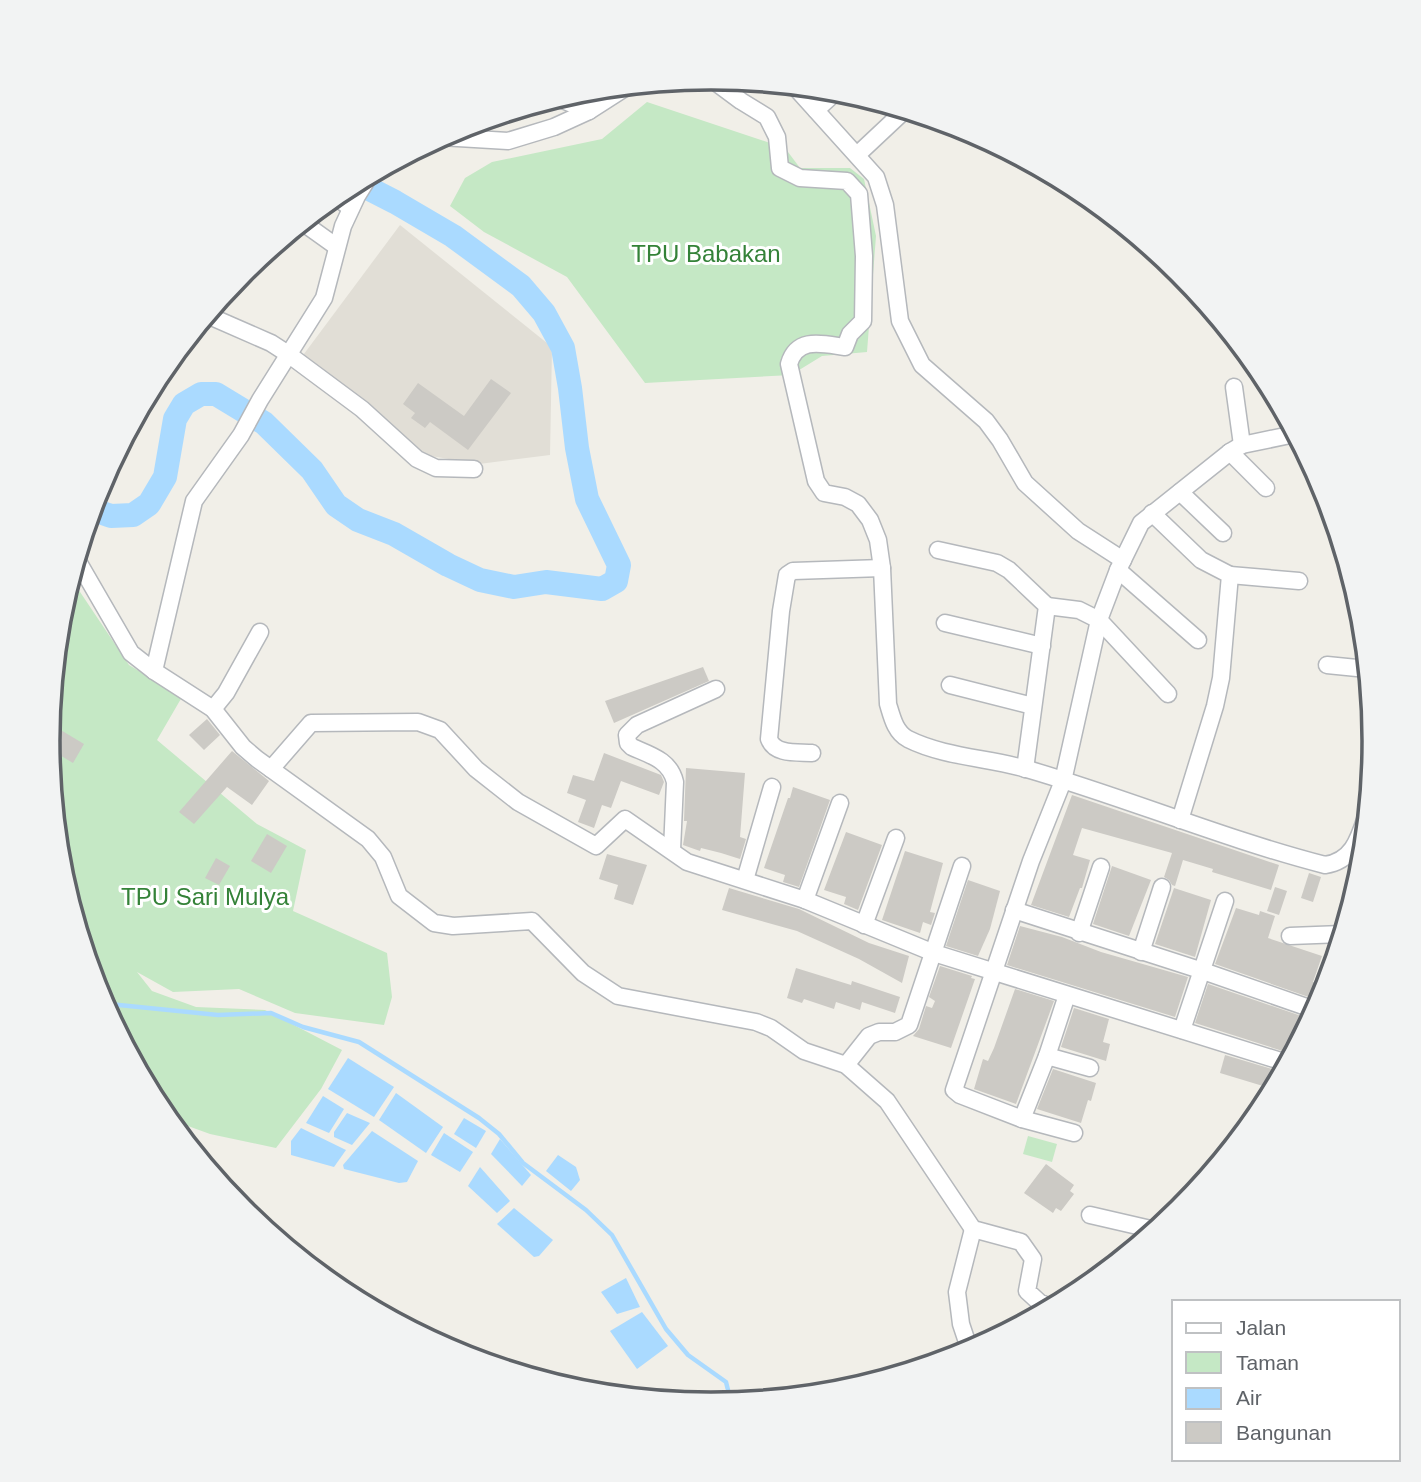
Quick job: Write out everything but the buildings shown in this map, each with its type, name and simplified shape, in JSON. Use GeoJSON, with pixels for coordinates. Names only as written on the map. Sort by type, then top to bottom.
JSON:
{"type":"FeatureCollection","features":[{"type":"Feature","properties":{"kind":"street"},"geometry":{"type":"LineString","coordinates":[[727,90],[767,117],[777,137],[780,168],[800,178],[847,181],[859,194],[864,256],[863,321],[850,334],[845,347],[814,343],[803,345],[796,350],[789,363],[816,481],[824,493],[852,500],[870,520],[878,540],[882,568],[888,704],[899,732],[907,739],[935,748],[1025,769],[1325,866],[1335,864],[1352,852]]}},
{"type":"Feature","properties":{"kind":"street"},"geometry":{"type":"LineString","coordinates":[[805,98],[876,177],[885,205],[900,321],[922,365],[986,421],[1025,483],[1120,565],[1198,640]]}},
{"type":"Feature","properties":{"kind":"street"},"geometry":{"type":"LineString","coordinates":[[465,138],[508,141],[554,127],[589,111],[600,100]]}},
{"type":"Feature","properties":{"kind":"street"},"geometry":{"type":"LineString","coordinates":[[816,110],[826,101]]}},
{"type":"Feature","properties":{"kind":"street"},"geometry":{"type":"LineString","coordinates":[[575,105],[589,111]]}},
{"type":"Feature","properties":{"kind":"street"},"geometry":{"type":"LineString","coordinates":[[857,155],[897,118]]}},
{"type":"Feature","properties":{"kind":"street"},"geometry":{"type":"LineString","coordinates":[[154,671],[194,501],[241,435],[324,298],[343,226],[359,194]]}},
{"type":"Feature","properties":{"kind":"street"},"geometry":{"type":"LineString","coordinates":[[349,200],[354,202]]}},
{"type":"Feature","properties":{"kind":"street"},"geometry":{"type":"LineString","coordinates":[[310,228],[337,247]]}},
{"type":"Feature","properties":{"kind":"street"},"geometry":{"type":"LineString","coordinates":[[216,318],[288,354],[362,409],[417,459],[436,468],[474,469]]}},
{"type":"Feature","properties":{"kind":"street"},"geometry":{"type":"LineString","coordinates":[[1234,387],[1236,449],[1266,488]]}},
{"type":"Feature","properties":{"kind":"street"},"geometry":{"type":"LineString","coordinates":[[1074,1133],[1022,1119],[960,1095],[954,1090],[1014,910],[1063,781],[1099,620],[1137,529],[1152,513],[1236,449],[1285,437]]}},
{"type":"Feature","properties":{"kind":"street"},"geometry":{"type":"LineString","coordinates":[[1180,492],[1223,533]]}},
{"type":"Feature","properties":{"kind":"street"},"geometry":{"type":"LineString","coordinates":[[1152,513],[1200,560],[1230,575],[1298,581]]}},
{"type":"Feature","properties":{"kind":"street"},"geometry":{"type":"LineString","coordinates":[[938,550],[997,563],[1009,569],[1047,606],[1079,610],[1099,620],[1168,694]]}},
{"type":"Feature","properties":{"kind":"street"},"geometry":{"type":"LineString","coordinates":[[812,754],[778,750],[769,739],[787,575],[793,571],[882,568]]}},
{"type":"Feature","properties":{"kind":"street"},"geometry":{"type":"LineString","coordinates":[[83,570],[131,653],[213,709],[243,747],[377,847],[399,896],[434,923],[453,926],[532,921],[583,973],[618,996],[756,1022],[771,1028],[804,1051],[846,1065],[887,1101],[973,1229],[1021,1242],[1033,1259],[1027,1291],[1040,1302]]}},
{"type":"Feature","properties":{"kind":"street"},"geometry":{"type":"LineString","coordinates":[[1180,820],[1222,678],[1230,575]]}},
{"type":"Feature","properties":{"kind":"street"},"geometry":{"type":"LineString","coordinates":[[1025,769],[1047,606]]}},
{"type":"Feature","properties":{"kind":"street"},"geometry":{"type":"LineString","coordinates":[[944,623],[1042,646]]}},
{"type":"Feature","properties":{"kind":"street"},"geometry":{"type":"LineString","coordinates":[[213,709],[226,693],[260,632]]}},
{"type":"Feature","properties":{"kind":"street"},"geometry":{"type":"LineString","coordinates":[[1327,665],[1357,668]]}},
{"type":"Feature","properties":{"kind":"street"},"geometry":{"type":"LineString","coordinates":[[950,685],[1033,706]]}},
{"type":"Feature","properties":{"kind":"street"},"geometry":{"type":"LineString","coordinates":[[672,850],[675,782],[672,771],[663,762],[628,743],[627,735],[637,725],[716,689]]}},
{"type":"Feature","properties":{"kind":"street"},"geometry":{"type":"LineString","coordinates":[[271,769],[311,723],[418,722],[440,730],[476,769],[518,802],[596,846],[625,819],[687,862],[805,900],[934,953],[1278,1060]]}},
{"type":"Feature","properties":{"kind":"street"},"geometry":{"type":"LineString","coordinates":[[745,880],[772,787]]}},
{"type":"Feature","properties":{"kind":"street"},"geometry":{"type":"LineString","coordinates":[[805,900],[839,803]]}},
{"type":"Feature","properties":{"kind":"street"},"geometry":{"type":"LineString","coordinates":[[864,925],[897,838]]}},
{"type":"Feature","properties":{"kind":"street"},"geometry":{"type":"LineString","coordinates":[[846,1065],[869,1036],[880,1032],[895,1032],[909,1025],[961,866]]}},
{"type":"Feature","properties":{"kind":"street"},"geometry":{"type":"LineString","coordinates":[[1079,933],[1101,867]]}},
{"type":"Feature","properties":{"kind":"street"},"geometry":{"type":"LineString","coordinates":[[1141,952],[1162,887]]}},
{"type":"Feature","properties":{"kind":"street"},"geometry":{"type":"LineString","coordinates":[[1182,1030],[1225,901]]}},
{"type":"Feature","properties":{"kind":"street"},"geometry":{"type":"LineString","coordinates":[[1014,910],[1304,1006]]}},
{"type":"Feature","properties":{"kind":"street"},"geometry":{"type":"LineString","coordinates":[[1290,936],[1332,934]]}},
{"type":"Feature","properties":{"kind":"street"},"geometry":{"type":"LineString","coordinates":[[1022,1119],[1067,995]]}},
{"type":"Feature","properties":{"kind":"street"},"geometry":{"type":"LineString","coordinates":[[1047,1056],[1090,1068]]}},
{"type":"Feature","properties":{"kind":"street"},"geometry":{"type":"LineString","coordinates":[[1090,1215],[1143,1227]]}},
{"type":"Feature","properties":{"kind":"street"},"geometry":{"type":"LineString","coordinates":[[966,1339],[961,1324],[957,1292],[973,1229]]}},
{"type":"Feature","properties":{"kind":"shaded area"},"geometry":{"type":"Polygon","coordinates":[[[400,225],[552,347],[550,455],[479,464],[425,455],[301,358],[400,225]]]}},
{"type":"Feature","properties":{"kind":"green space","name":"TPU Babakan"},"geometry":{"type":"Polygon","coordinates":[[[647,102],[785,148],[800,168],[850,168],[864,179],[876,236],[867,352],[822,356],[791,375],[645,383],[567,277],[484,232],[450,206],[465,178],[492,162],[602,139],[647,102]]]}},
{"type":"Feature","properties":{"kind":"green space","name":"TPU Sari Mulya"},"geometry":{"type":"Polygon","coordinates":[[[78,589],[129,665],[182,697],[157,740],[257,824],[306,850],[293,911],[387,953],[392,997],[384,1025],[295,1013],[239,989],[173,992],[137,972],[152,991],[196,1007],[265,1010],[342,1050],[321,1089],[276,1148],[210,1134],[185,1125],[169,1103],[127,1029],[94,950],[72,868],[61,784],[60,741],[65,656],[78,589]]]}},
{"type":"Feature","properties":{"kind":"green space"},"geometry":{"type":"Polygon","coordinates":[[[1028,1136],[1057,1144],[1052,1162],[1023,1154],[1028,1136]]]}},
{"type":"Feature","properties":{"kind":"water"},"geometry":{"type":"Polygon","coordinates":[[[348,1058],[394,1087],[374,1117],[328,1089],[348,1058]]]}},
{"type":"Feature","properties":{"kind":"water"},"geometry":{"type":"Polygon","coordinates":[[[396,1093],[443,1127],[426,1153],[379,1120],[396,1093]]]}},
{"type":"Feature","properties":{"kind":"water"},"geometry":{"type":"Polygon","coordinates":[[[323,1096],[344,1109],[329,1133],[306,1123],[323,1096]]]}},
{"type":"Feature","properties":{"kind":"water"},"geometry":{"type":"Polygon","coordinates":[[[347,1113],[370,1123],[352,1145],[334,1137],[334,1132],[347,1113]]]}},
{"type":"Feature","properties":{"kind":"water"},"geometry":{"type":"Polygon","coordinates":[[[464,1118],[486,1131],[476,1148],[454,1134],[464,1118]]]}},
{"type":"Feature","properties":{"kind":"water"},"geometry":{"type":"Polygon","coordinates":[[[301,1128],[346,1150],[334,1167],[291,1155],[291,1141],[301,1128]]]}},
{"type":"Feature","properties":{"kind":"water"},"geometry":{"type":"Polygon","coordinates":[[[372,1131],[418,1161],[407,1182],[399,1183],[344,1169],[343,1165],[372,1131]]]}},
{"type":"Feature","properties":{"kind":"water"},"geometry":{"type":"Polygon","coordinates":[[[444,1133],[473,1152],[460,1172],[431,1155],[444,1133]]]}},
{"type":"Feature","properties":{"kind":"water"},"geometry":{"type":"Polygon","coordinates":[[[500,1139],[531,1175],[522,1186],[491,1154],[500,1139]]]}},
{"type":"Feature","properties":{"kind":"water"},"geometry":{"type":"Polygon","coordinates":[[[558,1155],[576,1167],[580,1180],[571,1191],[546,1171],[558,1155]]]}},
{"type":"Feature","properties":{"kind":"water"},"geometry":{"type":"Polygon","coordinates":[[[480,1167],[510,1201],[497,1213],[468,1186],[480,1167]]]}},
{"type":"Feature","properties":{"kind":"water"},"geometry":{"type":"Polygon","coordinates":[[[514,1208],[553,1240],[539,1256],[534,1257],[497,1224],[514,1208]]]}},
{"type":"Feature","properties":{"kind":"water"},"geometry":{"type":"Polygon","coordinates":[[[626,1278],[640,1307],[617,1314],[601,1292],[626,1278]]]}},
{"type":"Feature","properties":{"kind":"water"},"geometry":{"type":"Polygon","coordinates":[[[642,1312],[668,1346],[637,1369],[610,1331],[642,1312]]]}},
{"type":"Feature","properties":{"kind":"waterway"},"geometry":{"type":"LineString","coordinates":[[101,513],[111,516],[133,515],[149,504],[165,477],[175,419],[184,404],[201,394],[216,394],[264,423],[312,470],[336,505],[358,520],[394,534],[480,580],[514,587],[546,582],[602,589],[616,581],[619,565],[587,499],[563,348],[544,313],[521,286],[453,236],[368,188]]}},
{"type":"Feature","properties":{"kind":"waterway"},"geometry":{"type":"LineString","coordinates":[[116,1005],[218,1015],[271,1013],[303,1027],[359,1042],[479,1118],[499,1134],[523,1163],[586,1210],[612,1235],[666,1329],[688,1355],[726,1382],[728,1392]]}}]}
